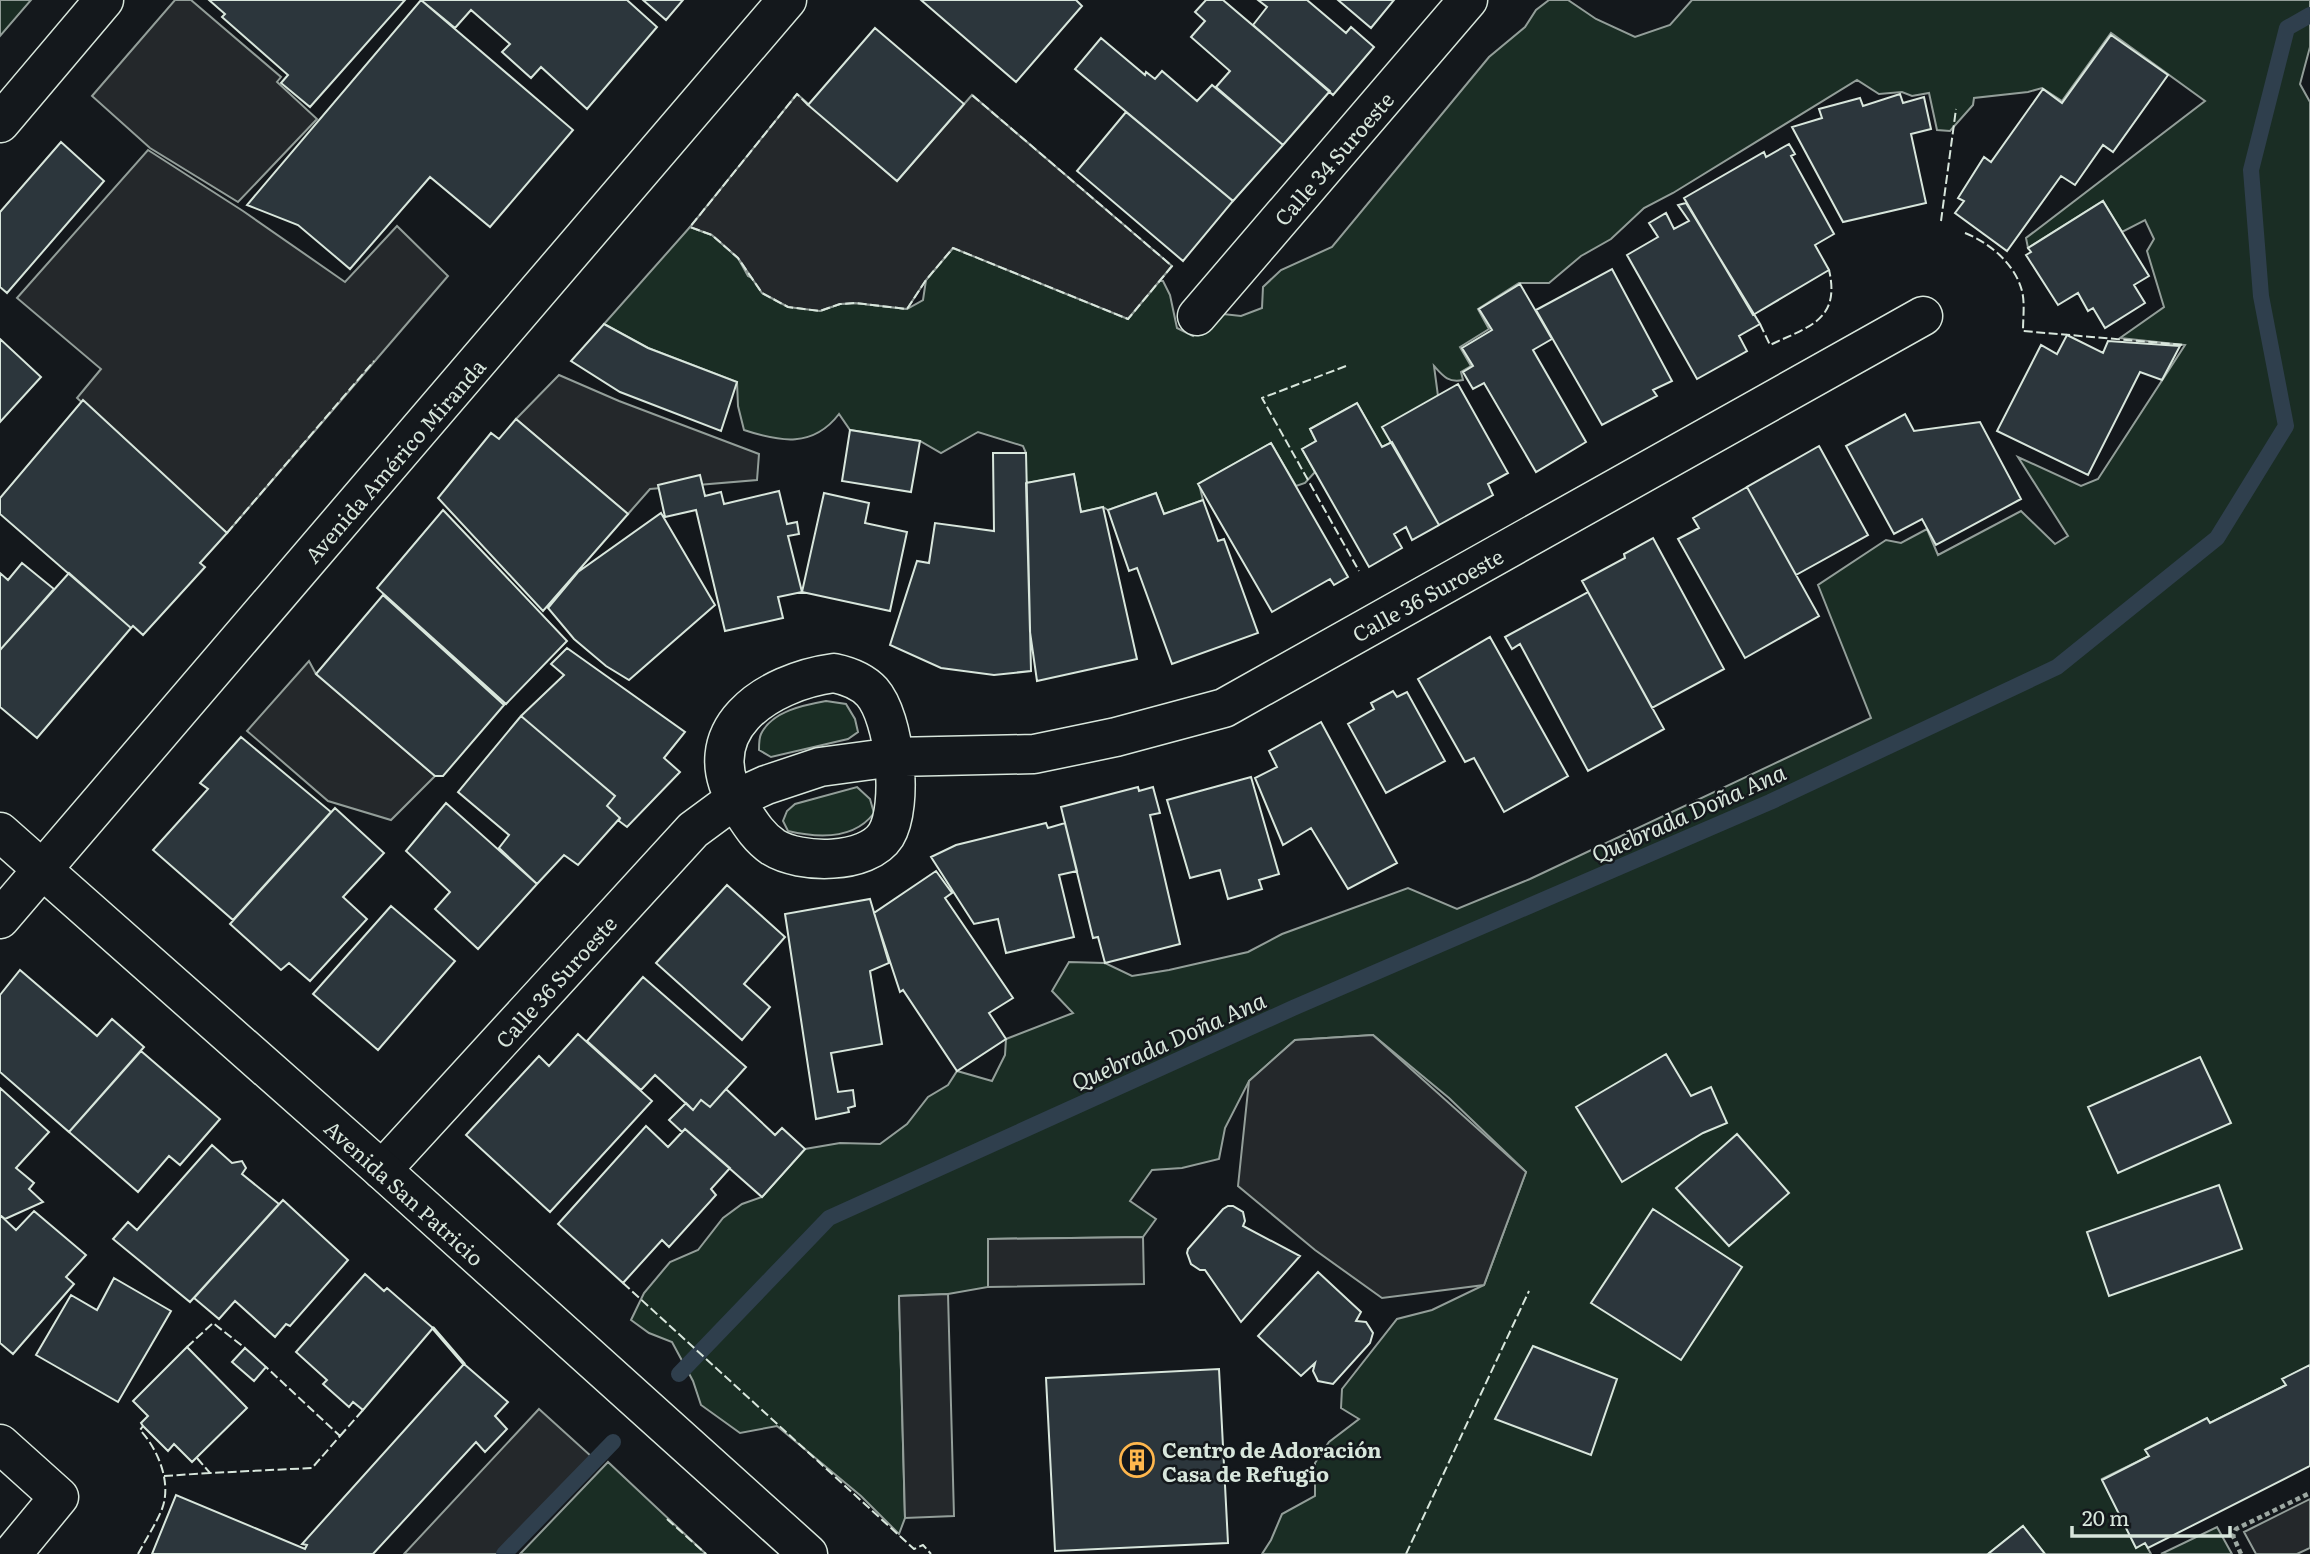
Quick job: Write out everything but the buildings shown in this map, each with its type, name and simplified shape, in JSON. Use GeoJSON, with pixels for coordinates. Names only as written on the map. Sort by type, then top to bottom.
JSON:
{"type":"FeatureCollection","features":[{"type":"Feature","properties":{"kind":"street"},"geometry":{"type":"LineString","coordinates":[[0,122],[104,0]]}},
{"type":"Feature","properties":{"kind":"street","name":"Avenida Américo Miranda"},"geometry":{"type":"LineString","coordinates":[[0,919],[787,0]]}},
{"type":"Feature","properties":{"kind":"street","name":"Calle 34 Suroeste"},"geometry":{"type":"LineString","coordinates":[[1198,316],[1468,0]]}},
{"type":"Feature","properties":{"kind":"street","name":"Calle 36 Suroeste"},"geometry":{"type":"LineString","coordinates":[[382,1170],[693,830],[735,799],[766,785],[820,767],[894,757],[1034,754],[1116,737],[1224,708],[1923,316]]}},
{"type":"Feature","properties":{"kind":"street"},"geometry":{"type":"LineString","coordinates":[[834,673],[853,678],[872,692],[884,715],[894,757],[894,817],[885,837],[864,853],[838,858],[793,856],[773,847],[757,833],[735,799],[723,753],[727,737],[749,708],[764,696],[815,675],[834,673]]}},
{"type":"Feature","properties":{"kind":"street","name":"Avenida San Patricio"},"geometry":{"type":"LineString","coordinates":[[0,832],[382,1170],[808,1554]]}},
{"type":"Feature","properties":{"kind":"street"},"geometry":{"type":"LineString","coordinates":[[0,1444],[59,1497],[12,1554]]}},
{"type":"Feature","properties":{"kind":"path"},"geometry":{"type":"LineString","coordinates":[[2241,1554],[2233,1536],[2236,1529],[2310,1493]]}},
{"type":"Feature","properties":{"kind":"green space"},"geometry":{"type":"Polygon","coordinates":[[[0,0],[31,0],[0,36],[0,0]]]}},
{"type":"Feature","properties":{"kind":"green space"},"geometry":{"type":"Polygon","coordinates":[[[1549,0],[1568,0],[1596,19],[1635,37],[1670,25],[1692,0],[2310,0],[2310,47],[2300,84],[2310,102],[2310,1365],[2283,1379],[2286,1385],[2210,1423],[2207,1418],[2146,1449],[2149,1456],[2102,1479],[2136,1547],[2145,1543],[2151,1554],[2045,1554],[2023,1526],[1988,1554],[1262,1554],[1282,1514],[1315,1496],[1315,1463],[1329,1442],[1359,1419],[1341,1408],[1342,1389],[1397,1319],[1432,1310],[1484,1285],[1526,1172],[1449,1098],[1373,1035],[1295,1040],[1249,1081],[1225,1128],[1219,1159],[1182,1168],[1152,1170],[1130,1201],[1156,1219],[1143,1237],[988,1239],[988,1287],[948,1294],[899,1296],[905,1518],[899,1534],[861,1496],[777,1426],[740,1433],[701,1405],[693,1381],[672,1342],[649,1333],[631,1320],[644,1293],[670,1262],[698,1250],[723,1218],[742,1204],[762,1197],[805,1149],[840,1143],[880,1144],[907,1124],[928,1097],[948,1085],[957,1071],[992,1081],[1005,1055],[1006,1039],[1073,1013],[1052,991],[1069,962],[1105,963],[1132,976],[1169,970],[1248,952],[1282,934],[1408,888],[1457,909],[1530,879],[1871,718],[1818,585],[1886,540],[1901,543],[1927,529],[1938,555],[2021,511],[2055,544],[2068,536],[2018,457],[2081,486],[2098,479],[2185,345],[2120,338],[2164,307],[2147,251],[2154,239],[2145,220],[2122,232],[2103,201],[2028,248],[2026,238],[2205,101],[2111,33],[2062,101],[2042,88],[1974,98],[1973,105],[1950,131],[1937,130],[1929,93],[1912,96],[1902,92],[1879,94],[1857,80],[1644,208],[1611,239],[1581,256],[1549,283],[1519,283],[1478,309],[1489,329],[1460,347],[1471,366],[1461,372],[1463,380],[1450,380],[1434,366],[1438,396],[1392,442],[1382,447],[1357,403],[1310,429],[1316,441],[1302,449],[1315,472],[1305,483],[1296,486],[1271,443],[1199,484],[1203,500],[1164,514],[1156,493],[1108,510],[1103,507],[1081,512],[1074,475],[1026,483],[1026,453],[1023,446],[978,432],[941,453],[920,441],[850,430],[839,414],[818,433],[807,437],[783,439],[744,430],[738,406],[737,382],[648,348],[604,324],[690,227],[712,235],[738,258],[748,276],[820,311],[840,304],[855,303],[907,309],[923,300],[926,280],[953,248],[1133,280],[1163,281],[1170,295],[1177,328],[1193,336],[1205,324],[1223,314],[1241,316],[1262,308],[1263,287],[1281,270],[1332,247],[1489,57],[1525,27],[1536,10],[1549,0]]]}},
{"type":"Feature","properties":{"kind":"green space"},"geometry":{"type":"Polygon","coordinates":[[[826,701],[846,704],[855,719],[858,732],[848,739],[771,757],[759,750],[761,734],[773,720],[789,710],[826,701]]]}},
{"type":"Feature","properties":{"kind":"green space"},"geometry":{"type":"Polygon","coordinates":[[[857,787],[870,799],[874,813],[866,822],[835,835],[788,831],[783,821],[787,811],[795,804],[857,787]]]}},
{"type":"Feature","properties":{"kind":"green space"},"geometry":{"type":"Polygon","coordinates":[[[608,1462],[706,1554],[520,1554],[608,1462]]]}},
{"type":"Feature","properties":{"kind":"green space"},"geometry":{"type":"Polygon","coordinates":[[[2217,1527],[2232,1554],[2161,1554],[2217,1527]]]}},
{"type":"Feature","properties":{"kind":"shaded area"},"geometry":{"type":"Polygon","coordinates":[[[175,0],[191,0],[281,77],[277,82],[317,119],[238,202],[150,148],[92,96],[175,0]]]}},
{"type":"Feature","properties":{"kind":"shaded area"},"geometry":{"type":"Polygon","coordinates":[[[797,94],[897,181],[972,95],[1172,266],[1128,319],[953,248],[926,280],[907,309],[855,303],[840,304],[820,311],[788,307],[762,293],[738,258],[712,235],[690,227],[797,94]]]}},
{"type":"Feature","properties":{"kind":"shaded area"},"geometry":{"type":"Polygon","coordinates":[[[148,150],[243,211],[345,282],[397,226],[448,276],[227,533],[77,398],[101,369],[17,298],[148,150]]]}},
{"type":"Feature","properties":{"kind":"shaded area"},"geometry":{"type":"Polygon","coordinates":[[[559,375],[619,401],[759,454],[757,480],[650,489],[628,514],[516,419],[559,375]]]}},
{"type":"Feature","properties":{"kind":"shaded area"},"geometry":{"type":"Polygon","coordinates":[[[309,661],[316,674],[435,776],[391,820],[328,801],[247,731],[309,661]]]}},
{"type":"Feature","properties":{"kind":"shaded area"},"geometry":{"type":"Polygon","coordinates":[[[1373,1035],[1526,1172],[1484,1285],[1382,1298],[1315,1250],[1238,1186],[1249,1081],[1295,1040],[1373,1035]]]}},
{"type":"Feature","properties":{"kind":"shaded area"},"geometry":{"type":"Polygon","coordinates":[[[1143,1237],[1144,1284],[988,1287],[988,1239],[1143,1237]]]}},
{"type":"Feature","properties":{"kind":"shaded area"},"geometry":{"type":"Polygon","coordinates":[[[948,1294],[954,1516],[905,1518],[899,1296],[948,1294]]]}},
{"type":"Feature","properties":{"kind":"shaded area"},"geometry":{"type":"Polygon","coordinates":[[[539,1409],[592,1457],[502,1554],[404,1554],[539,1409]]]}},
{"type":"Feature","properties":{"kind":"shaded area"},"geometry":{"type":"Polygon","coordinates":[[[2310,1499],[2310,1548],[2297,1554],[2256,1554],[2244,1532],[2310,1499]]]}},
{"type":"Feature","properties":{"kind":"waterway","name":"Quebrada Doña Ana"},"geometry":{"type":"LineString","coordinates":[[679,1374],[829,1218],[1293,1008],[1770,802],[2057,667],[2217,538],[2286,426],[2261,296],[2251,170],[2287,28],[2310,15]]}},
{"type":"Feature","properties":{"kind":"waterway","name":"Quebrada Doña Ana"},"geometry":{"type":"LineString","coordinates":[[504,1554],[613,1442]]}},
{"type":"Feature","properties":{"kind":"fence"},"geometry":{"type":"LineString","coordinates":[[808,105],[797,94],[690,227],[712,235],[738,258],[762,293],[788,307],[820,311],[840,304],[855,303],[907,309],[926,280],[953,248],[1128,319],[1172,266],[972,95]]}},
{"type":"Feature","properties":{"kind":"fence"},"geometry":{"type":"LineString","coordinates":[[1941,221],[1956,109]]}},
{"type":"Feature","properties":{"kind":"fence"},"geometry":{"type":"LineString","coordinates":[[1965,233],[1992,249],[2014,272],[2023,296],[2023,331],[2185,345]]}},
{"type":"Feature","properties":{"kind":"fence"},"geometry":{"type":"LineString","coordinates":[[1760,324],[1770,345],[1818,320],[1830,301],[1829,270]]}},
{"type":"Feature","properties":{"kind":"fence"},"geometry":{"type":"LineString","coordinates":[[227,533],[374,361]]}},
{"type":"Feature","properties":{"kind":"fence"},"geometry":{"type":"LineString","coordinates":[[1346,366],[1262,398],[1359,571]]}},
{"type":"Feature","properties":{"kind":"fence"},"geometry":{"type":"LineString","coordinates":[[623,1283],[914,1549],[923,1545],[931,1554]]}},
{"type":"Feature","properties":{"kind":"fence"},"geometry":{"type":"LineString","coordinates":[[1406,1554],[1529,1291]]}},
{"type":"Feature","properties":{"kind":"fence"},"geometry":{"type":"LineString","coordinates":[[187,1347],[213,1323],[245,1348]]}},
{"type":"Feature","properties":{"kind":"fence"},"geometry":{"type":"LineString","coordinates":[[197,1458],[210,1473],[312,1468],[340,1436],[266,1367]]}},
{"type":"Feature","properties":{"kind":"fence"},"geometry":{"type":"LineString","coordinates":[[340,1436],[363,1410]]}},
{"type":"Feature","properties":{"kind":"fence"},"geometry":{"type":"LineString","coordinates":[[138,1554],[165,1499],[162,1467],[158,1456],[140,1430],[143,1426]]}},
{"type":"Feature","properties":{"kind":"fence"},"geometry":{"type":"LineString","coordinates":[[164,1476],[210,1473]]}},
{"type":"Feature","properties":{"kind":"fence"},"geometry":{"type":"LineString","coordinates":[[667,1519],[706,1554]]}},
{"type":"Feature","properties":{"kind":"wall"},"geometry":{"type":"LineString","coordinates":[[433,1328],[464,1364]]}},
{"type":"Feature","properties":{"kind":"place","name":"Centro de Adoración Casa de Refugio"},"geometry":{"type":"Point","coordinates":[1137,1460]}}]}
